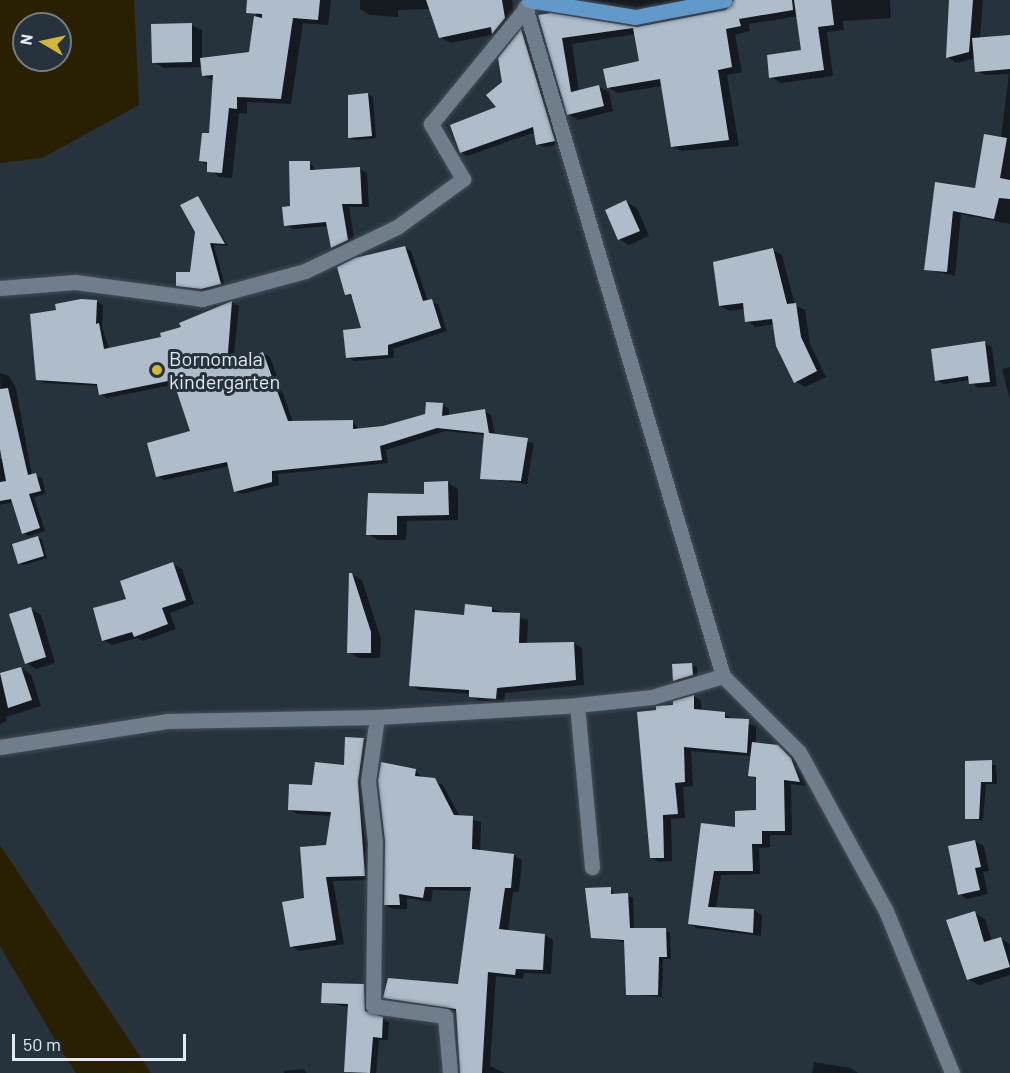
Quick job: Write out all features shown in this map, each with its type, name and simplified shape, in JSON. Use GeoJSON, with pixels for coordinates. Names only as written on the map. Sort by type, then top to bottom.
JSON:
{"type":"FeatureCollection","features":[{"type":"Feature","properties":{"kind":"main road"},"geometry":{"type":"LineString","coordinates":[[528,3],[635,17],[724,0]]}},
{"type":"Feature","properties":{"kind":"street"},"geometry":{"type":"LineString","coordinates":[[0,288],[75,282],[202,300],[305,271],[397,227],[463,179],[431,124],[528,3]]}},
{"type":"Feature","properties":{"kind":"street"},"geometry":{"type":"LineString","coordinates":[[528,3],[723,676],[799,752],[886,910],[952,1073]]}},
{"type":"Feature","properties":{"kind":"street"},"geometry":{"type":"LineString","coordinates":[[0,747],[166,721],[376,717],[577,705],[652,697],[723,676]]}},
{"type":"Feature","properties":{"kind":"street"},"geometry":{"type":"LineString","coordinates":[[577,705],[592,867]]}},
{"type":"Feature","properties":{"kind":"street"},"geometry":{"type":"LineString","coordinates":[[376,717],[368,781],[375,842],[373,1006],[445,1016],[450,1073]]}},
{"type":"Feature","properties":{"kind":"shaded area"},"geometry":{"type":"Polygon","coordinates":[[[0,0],[134,0],[139,105],[42,158],[0,163],[0,0]]]}},
{"type":"Feature","properties":{"kind":"shaded area"},"geometry":{"type":"Polygon","coordinates":[[[0,845],[151,1073],[76,1073],[0,946],[0,845]]]}},
{"type":"Feature","properties":{"kind":"building"},"geometry":{"type":"Polygon","coordinates":[[[247,0],[320,0],[318,20],[293,18],[281,99],[237,97],[237,109],[229,108],[222,173],[207,172],[207,162],[199,161],[202,133],[209,133],[213,75],[202,76],[200,58],[249,52],[254,16],[262,18],[262,14],[246,13],[247,0]]]}},
{"type":"Feature","properties":{"kind":"building"},"geometry":{"type":"Polygon","coordinates":[[[426,0],[502,0],[505,18],[492,34],[491,27],[439,38],[426,0]]]}},
{"type":"Feature","properties":{"kind":"building"},"geometry":{"type":"Polygon","coordinates":[[[734,0],[792,0],[793,10],[739,19],[741,26],[726,29],[732,67],[718,70],[729,140],[671,147],[660,79],[607,88],[603,69],[639,61],[633,28],[562,38],[571,92],[599,85],[604,106],[567,115],[538,15],[551,13],[637,27],[726,10],[734,0]]]}},
{"type":"Feature","properties":{"kind":"building"},"geometry":{"type":"Polygon","coordinates":[[[794,0],[831,0],[834,25],[818,27],[824,70],[769,78],[767,55],[801,50],[794,0]]]}},
{"type":"Feature","properties":{"kind":"building"},"geometry":{"type":"Polygon","coordinates":[[[949,0],[973,0],[969,52],[946,58],[949,0]]]}},
{"type":"Feature","properties":{"kind":"building"},"geometry":{"type":"Polygon","coordinates":[[[192,23],[192,62],[152,63],[151,24],[192,23]]]}},
{"type":"Feature","properties":{"kind":"building"},"geometry":{"type":"Polygon","coordinates":[[[521,29],[555,141],[536,145],[533,127],[460,153],[450,125],[496,107],[486,95],[502,82],[498,58],[521,29]]]}},
{"type":"Feature","properties":{"kind":"building"},"geometry":{"type":"Polygon","coordinates":[[[1010,35],[1010,69],[975,72],[972,38],[1010,35]]]}},
{"type":"Feature","properties":{"kind":"building"},"geometry":{"type":"Polygon","coordinates":[[[368,93],[372,136],[348,138],[348,95],[368,93]]]}},
{"type":"Feature","properties":{"kind":"building"},"geometry":{"type":"Polygon","coordinates":[[[984,134],[1007,138],[1000,178],[1010,180],[1010,199],[999,198],[994,219],[953,211],[947,272],[924,270],[935,182],[975,188],[984,134]]]}},
{"type":"Feature","properties":{"kind":"building"},"geometry":{"type":"Polygon","coordinates":[[[289,161],[310,161],[310,170],[360,167],[362,204],[342,204],[348,240],[331,248],[326,222],[284,226],[282,207],[290,206],[289,161]]]}},
{"type":"Feature","properties":{"kind":"building"},"geometry":{"type":"Polygon","coordinates":[[[198,196],[225,244],[210,243],[221,284],[201,289],[176,286],[176,272],[190,272],[195,232],[180,205],[198,196]]]}},
{"type":"Feature","properties":{"kind":"building"},"geometry":{"type":"Polygon","coordinates":[[[626,200],[640,231],[618,240],[605,210],[626,200]]]}},
{"type":"Feature","properties":{"kind":"building"},"geometry":{"type":"Polygon","coordinates":[[[405,246],[423,301],[432,299],[441,328],[388,345],[388,355],[346,358],[343,330],[361,328],[351,294],[345,295],[337,267],[355,258],[405,246]]]}},
{"type":"Feature","properties":{"kind":"building"},"geometry":{"type":"Polygon","coordinates":[[[773,248],[787,304],[796,303],[801,337],[817,371],[794,383],[776,346],[772,319],[745,322],[743,303],[719,306],[713,262],[773,248]]]}},
{"type":"Feature","properties":{"kind":"building"},"geometry":{"type":"Polygon","coordinates":[[[81,299],[97,300],[96,324],[99,323],[104,349],[161,337],[160,333],[181,327],[179,323],[232,301],[227,365],[263,352],[288,421],[353,420],[353,429],[383,426],[425,414],[426,402],[443,403],[442,416],[485,409],[489,433],[528,438],[521,481],[480,479],[484,433],[437,428],[380,446],[382,460],[272,471],[272,482],[234,492],[227,462],[156,477],[147,443],[190,431],[173,380],[99,395],[97,384],[36,380],[30,314],[56,310],[55,304],[81,299]]]}},
{"type":"Feature","properties":{"kind":"building"},"geometry":{"type":"Polygon","coordinates":[[[985,341],[990,382],[969,384],[968,376],[935,381],[931,349],[985,341]]]}},
{"type":"Feature","properties":{"kind":"building"},"geometry":{"type":"Polygon","coordinates":[[[8,388],[28,475],[36,473],[41,491],[29,494],[40,528],[22,534],[11,499],[0,501],[0,482],[6,481],[0,449],[0,389],[8,388]]]}},
{"type":"Feature","properties":{"kind":"building"},"geometry":{"type":"Polygon","coordinates":[[[448,481],[449,515],[397,516],[397,535],[366,535],[368,493],[424,494],[424,482],[448,481]]]}},
{"type":"Feature","properties":{"kind":"building"},"geometry":{"type":"Polygon","coordinates":[[[38,536],[44,556],[18,564],[12,544],[38,536]]]}},
{"type":"Feature","properties":{"kind":"building"},"geometry":{"type":"Polygon","coordinates":[[[173,562],[186,600],[162,608],[168,624],[134,637],[132,632],[102,641],[93,608],[126,599],[120,581],[173,562]]]}},
{"type":"Feature","properties":{"kind":"building"},"geometry":{"type":"Polygon","coordinates":[[[349,573],[352,573],[371,632],[371,653],[347,653],[349,573]]]}},
{"type":"Feature","properties":{"kind":"building"},"geometry":{"type":"Polygon","coordinates":[[[465,604],[492,607],[492,612],[520,613],[519,643],[574,642],[576,680],[497,688],[496,699],[469,697],[469,690],[409,686],[415,610],[464,615],[465,604]]]}},
{"type":"Feature","properties":{"kind":"building"},"geometry":{"type":"Polygon","coordinates":[[[31,607],[46,657],[25,664],[9,614],[31,607]]]}},
{"type":"Feature","properties":{"kind":"building"},"geometry":{"type":"Polygon","coordinates":[[[692,663],[693,675],[673,681],[672,664],[692,663]]]}},
{"type":"Feature","properties":{"kind":"building"},"geometry":{"type":"Polygon","coordinates":[[[21,667],[32,700],[8,708],[0,673],[21,667]]]}},
{"type":"Feature","properties":{"kind":"building"},"geometry":{"type":"Polygon","coordinates":[[[694,695],[694,709],[725,712],[725,718],[749,719],[747,753],[684,747],[685,782],[675,783],[678,814],[663,815],[664,858],[650,858],[637,712],[656,710],[656,706],[673,705],[673,701],[694,695]]]}},
{"type":"Feature","properties":{"kind":"building"},"geometry":{"type":"Polygon","coordinates":[[[345,737],[364,738],[358,782],[365,876],[326,877],[336,940],[290,947],[282,902],[304,898],[300,847],[326,845],[331,812],[288,810],[289,784],[312,785],[315,762],[344,765],[345,737]]]}},
{"type":"Feature","properties":{"kind":"building"},"geometry":{"type":"Polygon","coordinates":[[[752,742],[778,745],[791,758],[800,782],[784,780],[785,831],[762,831],[762,844],[752,844],[753,871],[714,871],[708,907],[754,909],[753,933],[688,924],[701,823],[735,827],[735,811],[756,810],[756,777],[748,776],[752,742]]]}},
{"type":"Feature","properties":{"kind":"building"},"geometry":{"type":"Polygon","coordinates":[[[992,760],[992,782],[981,782],[979,819],[965,819],[965,761],[992,760]]]}},
{"type":"Feature","properties":{"kind":"building"},"geometry":{"type":"Polygon","coordinates":[[[381,762],[416,769],[415,776],[435,778],[454,815],[473,816],[472,849],[514,854],[511,888],[505,888],[499,929],[545,934],[543,970],[516,969],[515,975],[488,972],[482,1073],[460,1073],[456,1009],[383,998],[388,978],[458,984],[471,887],[425,887],[423,898],[399,894],[400,905],[384,905],[385,841],[378,781],[381,762]]]}},
{"type":"Feature","properties":{"kind":"building"},"geometry":{"type":"Polygon","coordinates":[[[975,840],[981,867],[975,868],[980,890],[958,895],[948,846],[975,840]]]}},
{"type":"Feature","properties":{"kind":"building"},"geometry":{"type":"Polygon","coordinates":[[[611,887],[611,894],[628,893],[630,928],[666,928],[667,957],[659,957],[658,995],[626,995],[624,940],[591,938],[585,888],[611,887]]]}},
{"type":"Feature","properties":{"kind":"building"},"geometry":{"type":"Polygon","coordinates":[[[975,911],[984,942],[1001,937],[1010,967],[967,980],[946,920],[975,911]]]}},
{"type":"Feature","properties":{"kind":"building"},"geometry":{"type":"Polygon","coordinates":[[[322,983],[364,984],[365,1011],[383,1017],[382,1038],[373,1037],[370,1073],[344,1072],[348,1004],[321,1003],[322,983]]]}},
{"type":"Feature","properties":{"kind":"place","name":"Bornomala kindergarten"},"geometry":{"type":"Point","coordinates":[157,370]}}]}
